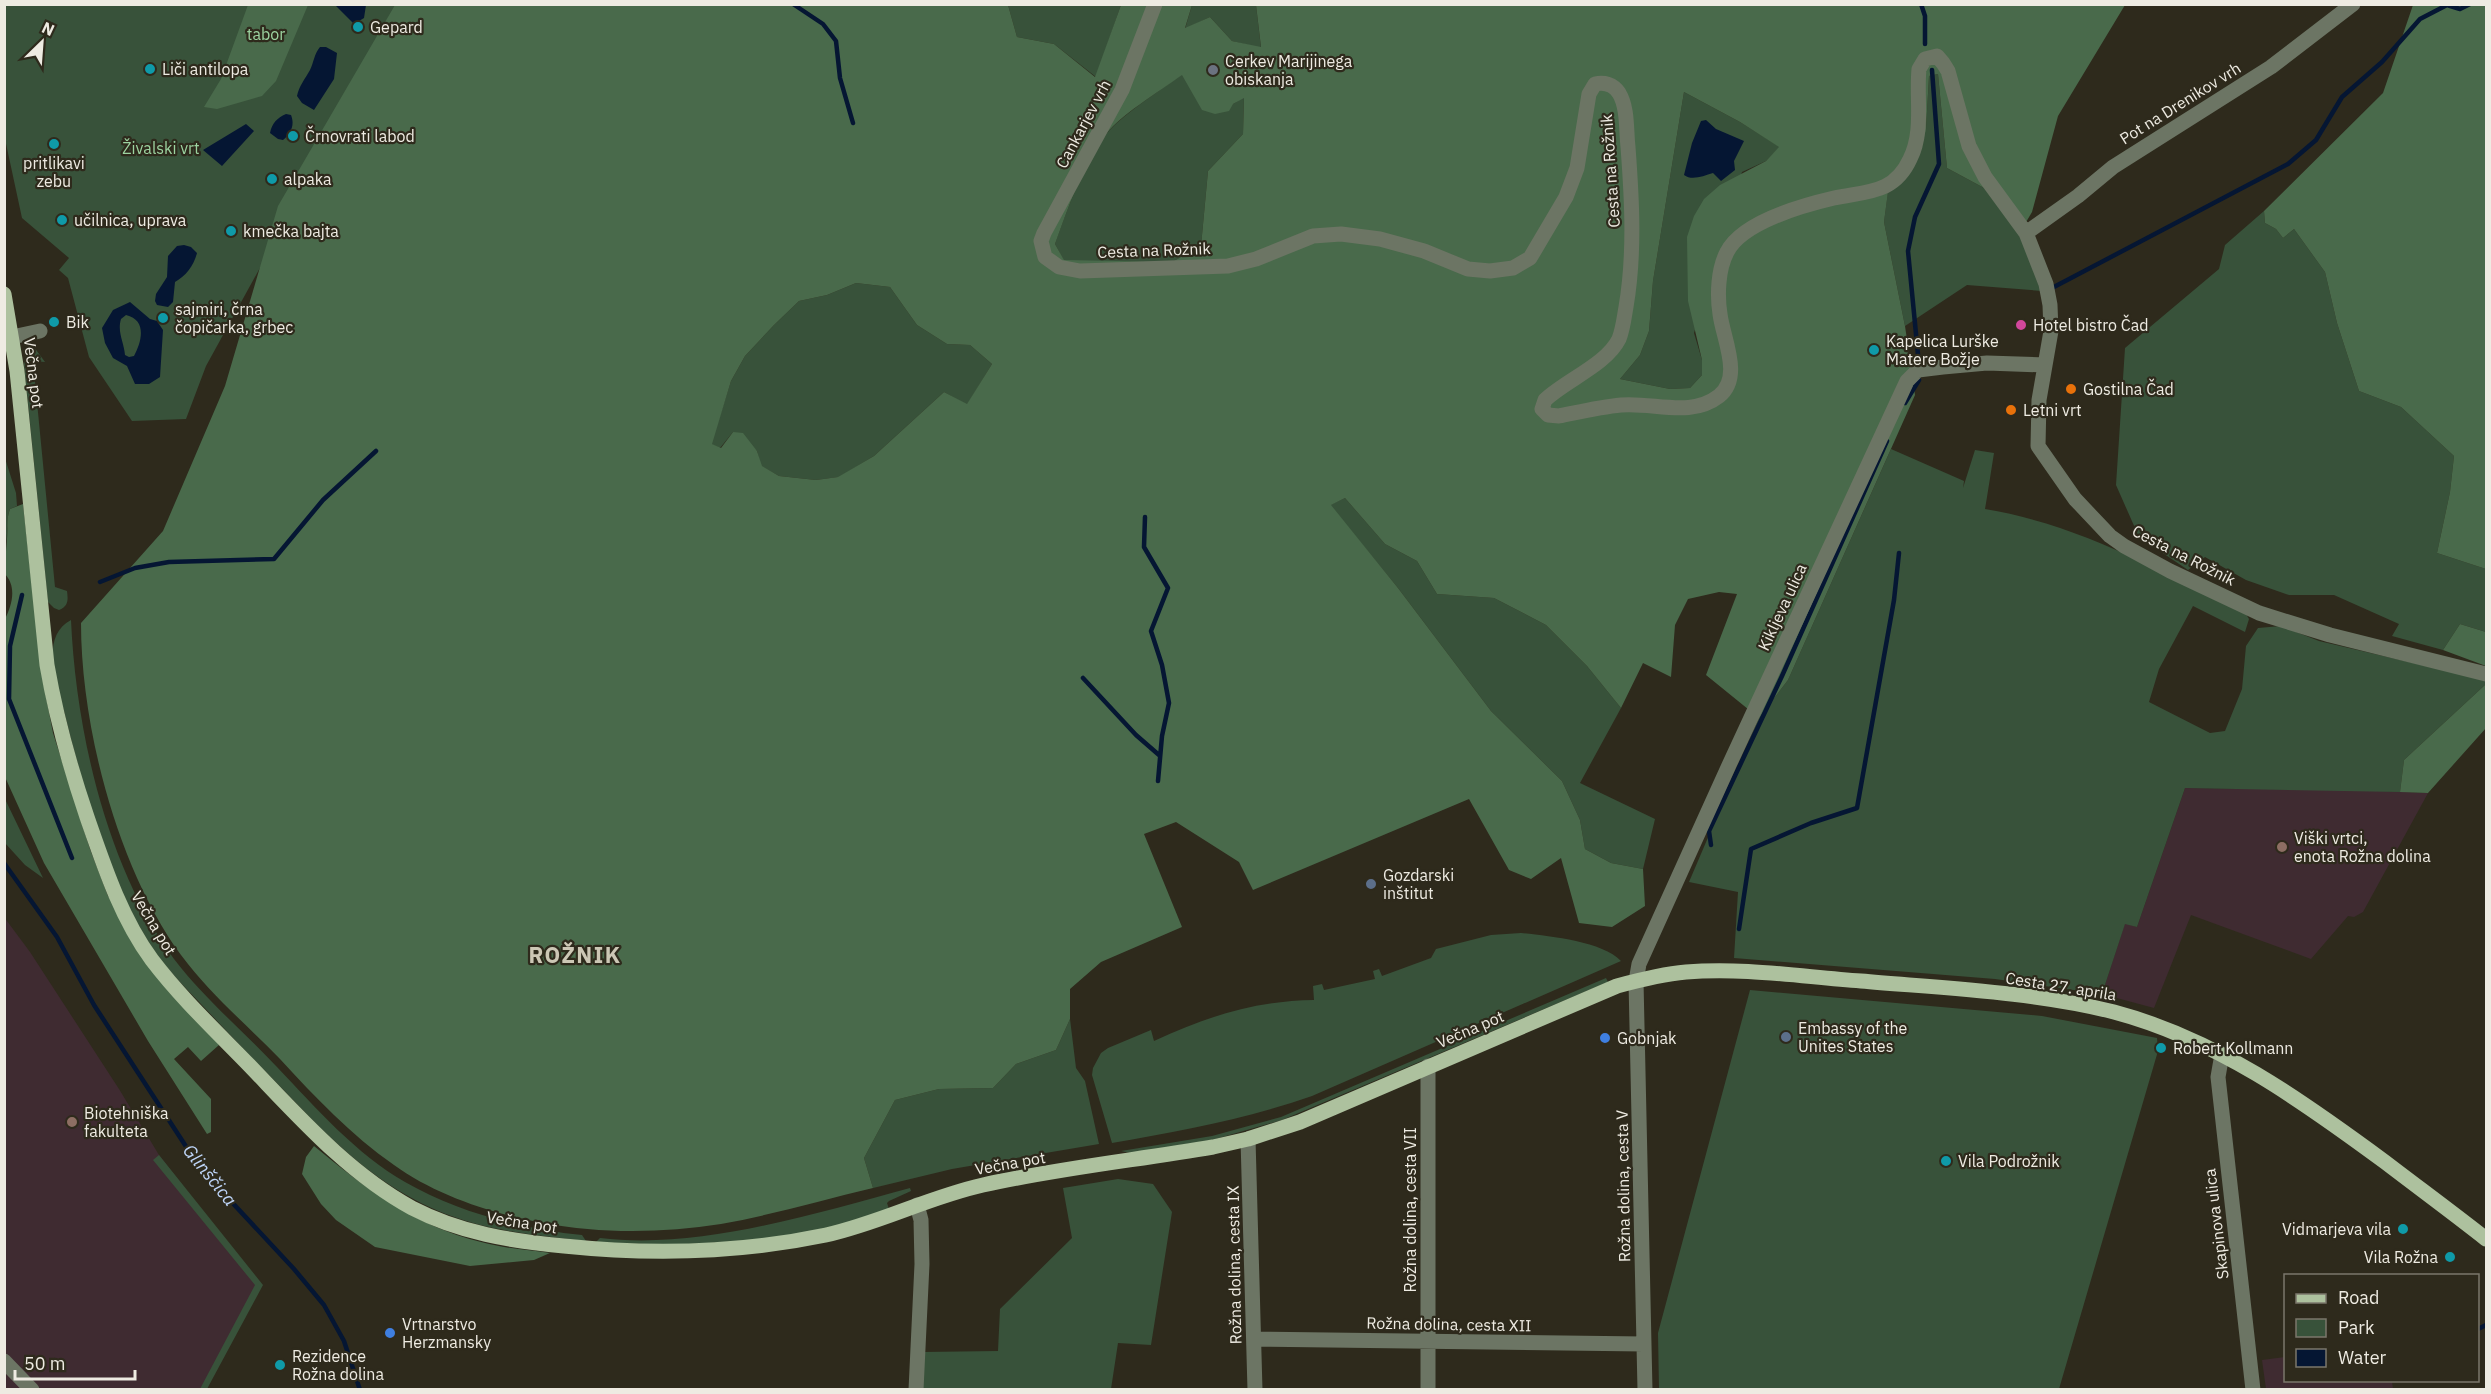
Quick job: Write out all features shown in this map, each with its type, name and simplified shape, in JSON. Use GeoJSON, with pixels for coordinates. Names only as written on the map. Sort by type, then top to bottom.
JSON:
{"type":"FeatureCollection","features":[{"type":"Feature","properties":{"kind":"main road","name":"Večna pot"},"geometry":{"type":"LineString","coordinates":[[4,294],[12,337],[53,703],[78,791],[112,886],[130,925],[151,958],[171,982],[319,1138],[353,1168],[413,1208],[472,1232],[590,1250],[653,1252],[767,1245],[858,1226],[985,1185],[1213,1147],[1248,1139],[1318,1115],[1617,986],[1636,981]]}},
{"type":"Feature","properties":{"kind":"main road","name":"Cesta 27. aprila"},"geometry":{"type":"LineString","coordinates":[[1636,981],[1685,972],[1713,971],[1869,982],[2036,998],[2098,1008],[2140,1020],[2222,1054],[2282,1088],[2487,1239]]}},
{"type":"Feature","properties":{"kind":"street","name":"Cankarjev vrh"},"geometry":{"type":"LineString","coordinates":[[1045,258],[1041,242],[1044,233],[1122,90],[1155,4]]}},
{"type":"Feature","properties":{"kind":"street","name":"Pot na Drenikov vrh"},"geometry":{"type":"LineString","coordinates":[[2026,233],[2079,196],[2113,167],[2271,67],[2353,4]]}},
{"type":"Feature","properties":{"kind":"street","name":"Cesta na Rožnik"},"geometry":{"type":"LineString","coordinates":[[1045,258],[1059,267],[1080,271],[1228,266],[1256,259],[1313,236],[1341,234],[1380,239],[1424,251],[1468,269],[1490,271],[1513,268],[1530,258],[1547,233],[1566,197],[1577,168],[1589,94],[1595,84],[1602,82],[1611,85],[1618,92],[1625,109],[1628,143],[1633,214],[1629,290],[1622,329],[1618,341],[1608,354],[1554,392],[1545,400],[1542,409],[1548,415],[1559,416],[1624,405],[1679,408],[1695,406],[1718,397],[1726,389],[1730,378],[1730,365],[1720,313],[1719,288],[1726,253],[1733,243],[1755,226],[1780,215],[1826,200],[1870,193],[1893,182],[1907,165],[1917,140],[1919,69],[1925,59],[1937,56],[1948,71],[1969,146],[1985,177],[2026,233],[2043,275],[2050,305],[2050,331],[2039,400],[2038,446],[2075,499],[2117,541],[2170,571],[2268,616],[2341,638],[2487,674]]}},
{"type":"Feature","properties":{"kind":"street"},"geometry":{"type":"LineString","coordinates":[[12,337],[40,331]]}},
{"type":"Feature","properties":{"kind":"street","name":"Kikljeva ulica"},"geometry":{"type":"LineString","coordinates":[[1636,981],[1639,964],[1716,792],[1907,381],[1918,370],[1943,367],[1987,363],[2045,365]]}},
{"type":"Feature","properties":{"kind":"street","name":"Rožna dolina, cesta V"},"geometry":{"type":"LineString","coordinates":[[1636,981],[1645,1389]]}},
{"type":"Feature","properties":{"kind":"street","name":"Skapinova ulica"},"geometry":{"type":"LineString","coordinates":[[2222,1054],[2218,1077],[2253,1389]]}},
{"type":"Feature","properties":{"kind":"street","name":"Rožna dolina, cesta VII"},"geometry":{"type":"LineString","coordinates":[[1428,1066],[1428,1389]]}},
{"type":"Feature","properties":{"kind":"street","name":"Rožna dolina, cesta IX"},"geometry":{"type":"LineString","coordinates":[[1248,1139],[1255,1389]]}},
{"type":"Feature","properties":{"kind":"street"},"geometry":{"type":"LineString","coordinates":[[916,1389],[922,1264],[921,1220],[917,1206]]}},
{"type":"Feature","properties":{"kind":"street","name":"Rožna dolina, cesta XII"},"geometry":{"type":"LineString","coordinates":[[1254,1339],[1644,1344]]}},
{"type":"Feature","properties":{"kind":"street"},"geometry":{"type":"LineString","coordinates":[[4,1361],[32,1389]]}},
{"type":"Feature","properties":{"kind":"shaded area","name":"Viški vrtci, enota Rožna dolina"},"geometry":{"type":"Polygon","coordinates":[[[2185,788],[2428,793],[2363,912],[2354,917],[2348,916],[2311,959],[2191,915],[2154,1008],[2102,994],[2125,923],[2137,927],[2185,788]]]}},
{"type":"Feature","properties":{"kind":"shaded area","name":"Biotehniška fakulteta"},"geometry":{"type":"Polygon","coordinates":[[[4,917],[30,952],[159,1155],[260,1284],[204,1389],[5,1389],[4,917]]]}},
{"type":"Feature","properties":{"kind":"shaded area"},"geometry":{"type":"Polygon","coordinates":[[[2284,1357],[2284,1382],[2392,1382],[2393,1389],[2266,1389],[2262,1360],[2284,1357]]]}},
{"type":"Feature","properties":{"kind":"green space","name":"Živalski vrt"},"geometry":{"type":"Polygon","coordinates":[[[4,5],[417,5],[376,57],[206,366],[186,419],[132,421],[89,357],[68,278],[59,270],[69,258],[22,218],[5,139],[4,5]]]}},
{"type":"Feature","properties":{"kind":"green space","name":"tabor"},"geometry":{"type":"Polygon","coordinates":[[[248,5],[308,5],[276,81],[262,96],[217,109],[204,107],[221,79],[248,5]]]}},
{"type":"Feature","properties":{"kind":"green space"},"geometry":{"type":"Polygon","coordinates":[[[395,5],[1008,5],[1017,37],[1054,44],[1095,77],[1121,5],[1192,5],[1185,28],[1210,17],[1232,41],[1261,47],[1256,5],[2125,5],[2058,116],[2032,212],[2019,234],[1999,196],[1947,168],[1938,74],[1929,76],[1926,129],[1920,154],[1888,192],[1884,222],[1905,326],[1915,395],[1788,680],[1759,718],[1706,675],[1737,594],[1719,592],[1688,599],[1675,625],[1671,677],[1643,663],[1621,708],[1587,666],[1546,625],[1494,598],[1437,594],[1417,561],[1385,544],[1345,498],[1331,505],[1398,588],[1491,711],[1562,781],[1580,820],[1585,849],[1611,863],[1643,869],[1645,906],[1612,927],[1579,923],[1561,858],[1531,879],[1509,870],[1469,799],[1253,890],[1239,862],[1176,822],[1144,834],[1182,927],[1101,962],[1070,989],[1070,1019],[1056,1050],[1016,1064],[993,1088],[939,1089],[895,1100],[864,1158],[873,1188],[759,1216],[699,1227],[655,1231],[610,1231],[565,1227],[485,1209],[446,1194],[410,1176],[363,1141],[334,1115],[204,982],[181,955],[139,882],[107,796],[96,752],[83,664],[81,623],[163,531],[225,386],[278,206],[395,5]],[[1182,75],[1118,122],[1095,150],[1076,190],[1055,244],[1064,260],[1172,262],[1201,246],[1208,171],[1243,134],[1244,98],[1233,104],[1229,111],[1215,114],[1202,110],[1182,75]],[[1684,92],[1653,281],[1649,331],[1640,355],[1620,379],[1670,389],[1690,388],[1702,375],[1702,360],[1688,301],[1687,237],[1694,216],[1704,199],[1720,185],[1766,161],[1779,147],[1740,122],[1684,92]],[[856,283],[827,295],[799,301],[745,356],[731,381],[712,444],[721,448],[733,432],[743,433],[757,451],[762,466],[779,476],[816,480],[838,477],[874,456],[944,392],[967,404],[992,364],[970,345],[947,344],[917,325],[890,287],[856,283]]]}},
{"type":"Feature","properties":{"kind":"green space"},"geometry":{"type":"Polygon","coordinates":[[[1008,5],[1121,5],[1096,77],[1054,44],[1017,37],[1008,5]]]}},
{"type":"Feature","properties":{"kind":"green space"},"geometry":{"type":"Polygon","coordinates":[[[1192,5],[1256,5],[1261,48],[1232,41],[1210,17],[1185,29],[1192,5]]]}},
{"type":"Feature","properties":{"kind":"green space"},"geometry":{"type":"Polygon","coordinates":[[[2413,5],[2486,5],[2486,569],[2437,553],[2450,492],[2454,456],[2401,407],[2359,391],[2337,323],[2325,272],[2294,229],[2283,238],[2276,229],[2265,223],[2264,211],[2383,93],[2413,5]]]}},
{"type":"Feature","properties":{"kind":"green space"},"geometry":{"type":"Polygon","coordinates":[[[1182,74],[1233,104],[1244,97],[1243,134],[1208,171],[1201,246],[1172,262],[1064,261],[1055,244],[1076,190],[1095,150],[1119,122],[1182,74]]]}},
{"type":"Feature","properties":{"kind":"green space"},"geometry":{"type":"Polygon","coordinates":[[[1938,74],[1947,168],[1999,196],[2019,234],[2042,291],[1967,285],[1905,326],[1884,222],[1888,191],[1926,129],[1929,76],[1938,74]]]}},
{"type":"Feature","properties":{"kind":"green space"},"geometry":{"type":"Polygon","coordinates":[[[1684,92],[1740,122],[1780,147],[1766,161],[1742,172],[1694,333],[1702,360],[1702,375],[1690,388],[1670,389],[1620,379],[1640,355],[1649,331],[1653,281],[1684,92]]]}},
{"type":"Feature","properties":{"kind":"green space"},"geometry":{"type":"Polygon","coordinates":[[[2264,211],[2265,223],[2276,229],[2283,238],[2294,229],[2325,272],[2337,323],[2359,391],[2401,407],[2454,456],[2450,492],[2437,553],[2486,569],[2486,632],[2460,624],[2443,650],[2392,636],[2399,624],[2334,595],[2289,595],[2246,580],[2205,557],[2188,570],[2139,537],[2116,485],[2125,348],[2219,269],[2225,245],[2264,211]]]}},
{"type":"Feature","properties":{"kind":"green space"},"geometry":{"type":"Polygon","coordinates":[[[856,283],[890,287],[917,325],[947,344],[970,345],[992,364],[967,405],[944,392],[874,456],[839,477],[816,480],[779,476],[761,466],[757,451],[733,432],[720,448],[711,444],[731,381],[745,356],[799,301],[827,295],[856,283]]]}},
{"type":"Feature","properties":{"kind":"green space"},"geometry":{"type":"Polygon","coordinates":[[[34,347],[45,362],[33,361],[55,587],[67,591],[68,599],[59,610],[48,602],[24,364],[26,354],[34,347]]]}},
{"type":"Feature","properties":{"kind":"green space"},"geometry":{"type":"Polygon","coordinates":[[[1891,449],[1964,481],[1963,488],[1975,450],[1994,453],[1985,509],[2054,526],[2120,551],[2246,614],[2249,619],[2245,632],[2193,606],[2159,669],[2149,702],[2210,733],[2225,731],[2242,689],[2246,646],[2258,628],[2281,626],[2319,641],[2486,680],[2486,684],[2404,760],[2400,792],[2185,788],[2137,927],[2125,924],[2102,994],[1995,979],[1734,958],[1738,892],[1689,882],[1759,718],[1788,680],[1891,449]]]}},
{"type":"Feature","properties":{"kind":"green space"},"geometry":{"type":"Polygon","coordinates":[[[4,455],[16,493],[17,506],[10,509],[5,545],[4,455]]]}},
{"type":"Feature","properties":{"kind":"green space"},"geometry":{"type":"Polygon","coordinates":[[[1345,498],[1385,544],[1417,561],[1437,594],[1494,598],[1546,625],[1587,666],[1621,708],[1580,783],[1655,819],[1643,869],[1611,863],[1585,849],[1580,820],[1562,781],[1491,711],[1398,588],[1330,505],[1345,498]]]}},
{"type":"Feature","properties":{"kind":"green space"},"geometry":{"type":"Polygon","coordinates":[[[23,504],[42,676],[53,733],[90,849],[108,896],[219,1045],[201,1061],[188,1047],[174,1059],[211,1099],[211,1132],[207,1134],[148,1041],[44,863],[5,777],[5,619],[12,596],[11,585],[5,574],[8,520],[10,509],[23,504]]]}},
{"type":"Feature","properties":{"kind":"green space"},"geometry":{"type":"Polygon","coordinates":[[[71,620],[80,707],[99,797],[130,883],[151,923],[174,959],[211,1001],[337,1129],[387,1171],[425,1193],[490,1218],[582,1235],[586,1241],[479,1225],[431,1208],[381,1179],[322,1130],[165,965],[139,926],[124,897],[100,836],[80,772],[53,662],[55,638],[61,628],[71,620]]]}},
{"type":"Feature","properties":{"kind":"green space"},"geometry":{"type":"Polygon","coordinates":[[[2460,624],[2486,632],[2486,666],[2443,650],[2460,624]]]}},
{"type":"Feature","properties":{"kind":"green space"},"geometry":{"type":"Polygon","coordinates":[[[2486,684],[2486,728],[2428,793],[2400,792],[2404,760],[2486,684]]]}},
{"type":"Feature","properties":{"kind":"green space"},"geometry":{"type":"Polygon","coordinates":[[[5,799],[43,878],[25,865],[5,843],[5,799]]]}},
{"type":"Feature","properties":{"kind":"green space"},"geometry":{"type":"Polygon","coordinates":[[[1521,933],[1588,944],[1612,954],[1621,961],[1312,1096],[1238,1118],[1112,1143],[1092,1075],[1101,1053],[1108,1048],[1151,1030],[1154,1041],[1193,1024],[1232,1012],[1272,1003],[1314,1000],[1313,986],[1322,984],[1324,990],[1375,979],[1373,971],[1379,969],[1382,976],[1431,958],[1436,949],[1491,935],[1521,933]]]}},
{"type":"Feature","properties":{"kind":"green space"},"geometry":{"type":"Polygon","coordinates":[[[1606,978],[1608,982],[1282,1120],[1212,1140],[1130,1153],[1121,1151],[1212,1136],[1281,1117],[1606,978]]]}},
{"type":"Feature","properties":{"kind":"green space"},"geometry":{"type":"Polygon","coordinates":[[[1750,990],[2042,1016],[2157,1038],[2158,1051],[2059,1389],[1659,1389],[1658,1333],[1750,990]]]}},
{"type":"Feature","properties":{"kind":"green space"},"geometry":{"type":"Polygon","coordinates":[[[1070,1019],[1076,1068],[1085,1081],[1099,1144],[952,1169],[873,1188],[864,1158],[895,1100],[939,1089],[993,1088],[1016,1064],[1056,1050],[1070,1019]]]}},
{"type":"Feature","properties":{"kind":"green space"},"geometry":{"type":"Polygon","coordinates":[[[314,1146],[372,1191],[434,1226],[489,1244],[550,1253],[534,1260],[470,1266],[375,1247],[336,1220],[321,1204],[302,1174],[306,1157],[314,1146]]]}},
{"type":"Feature","properties":{"kind":"green space"},"geometry":{"type":"Polygon","coordinates":[[[159,1155],[263,1285],[207,1389],[200,1389],[255,1285],[153,1160],[159,1155]]]}},
{"type":"Feature","properties":{"kind":"green space"},"geometry":{"type":"Polygon","coordinates":[[[1118,1179],[1153,1184],[1172,1212],[1151,1345],[1118,1343],[1111,1389],[921,1390],[923,1352],[998,1351],[1000,1309],[1072,1238],[1063,1188],[1118,1179]]]}},
{"type":"Feature","properties":{"kind":"green space"},"geometry":{"type":"Polygon","coordinates":[[[910,1188],[911,1191],[887,1203],[889,1209],[820,1229],[783,1236],[706,1243],[596,1242],[600,1238],[677,1239],[716,1234],[796,1218],[910,1188]]]}},
{"type":"Feature","properties":{"kind":"water"},"geometry":{"type":"Polygon","coordinates":[[[335,5],[366,5],[364,18],[354,24],[335,5]]]}},
{"type":"Feature","properties":{"kind":"water"},"geometry":{"type":"Polygon","coordinates":[[[320,47],[326,47],[337,53],[334,79],[314,110],[302,103],[297,96],[320,47]]]}},
{"type":"Feature","properties":{"kind":"water"},"geometry":{"type":"Polygon","coordinates":[[[286,114],[291,115],[292,129],[283,140],[278,139],[270,133],[271,129],[275,121],[286,114]]]}},
{"type":"Feature","properties":{"kind":"water"},"geometry":{"type":"Polygon","coordinates":[[[1706,120],[1716,129],[1744,141],[1734,161],[1735,170],[1721,181],[1713,173],[1694,178],[1684,175],[1692,143],[1701,121],[1706,120]]]}},
{"type":"Feature","properties":{"kind":"water"},"geometry":{"type":"Polygon","coordinates":[[[246,124],[254,131],[222,166],[203,150],[246,124]]]}},
{"type":"Feature","properties":{"kind":"water"},"geometry":{"type":"Polygon","coordinates":[[[177,246],[191,247],[197,253],[194,262],[189,270],[175,282],[173,302],[168,307],[157,305],[156,294],[167,277],[168,256],[177,246]]]}},
{"type":"Feature","properties":{"kind":"water"},"geometry":{"type":"Polygon","coordinates":[[[130,302],[150,319],[157,321],[163,330],[160,377],[149,384],[135,384],[127,366],[113,358],[105,343],[102,328],[113,310],[130,302]],[[126,315],[121,319],[120,324],[125,355],[129,357],[134,356],[141,338],[140,326],[133,318],[126,315]]]}},
{"type":"Feature","properties":{"kind":"waterway"},"geometry":{"type":"LineString","coordinates":[[793,4],[823,24],[836,41],[840,78],[853,123]]}},
{"type":"Feature","properties":{"kind":"waterway"},"geometry":{"type":"LineString","coordinates":[[1921,4],[1925,16],[1925,44]]}},
{"type":"Feature","properties":{"kind":"waterway"},"geometry":{"type":"LineString","coordinates":[[2052,288],[2288,164],[2316,140],[2342,97],[2382,62],[2420,19],[2447,5],[2460,9],[2470,4]]}},
{"type":"Feature","properties":{"kind":"waterway"},"geometry":{"type":"LineString","coordinates":[[1919,365],[1908,251],[1915,217],[1939,164],[1932,70]]}},
{"type":"Feature","properties":{"kind":"waterway"},"geometry":{"type":"LineString","coordinates":[[1905,403],[1919,380]]}},
{"type":"Feature","properties":{"kind":"waterway"},"geometry":{"type":"LineString","coordinates":[[1711,845],[1709,831],[1782,676],[1887,441]]}},
{"type":"Feature","properties":{"kind":"waterway"},"geometry":{"type":"LineString","coordinates":[[100,582],[135,568],[169,562],[274,559],[323,500],[376,451]]}},
{"type":"Feature","properties":{"kind":"waterway"},"geometry":{"type":"LineString","coordinates":[[1145,517],[1144,547],[1168,588],[1151,631],[1162,665],[1169,703],[1162,736],[1158,781]]}},
{"type":"Feature","properties":{"kind":"waterway"},"geometry":{"type":"LineString","coordinates":[[1739,929],[1751,849],[1811,823],[1857,808],[1894,600],[1899,553]]}},
{"type":"Feature","properties":{"kind":"waterway"},"geometry":{"type":"LineString","coordinates":[[22,595],[10,646],[9,699],[72,858]]}},
{"type":"Feature","properties":{"kind":"waterway"},"geometry":{"type":"LineString","coordinates":[[1083,678],[1136,735],[1159,755]]}},
{"type":"Feature","properties":{"kind":"waterway","name":"Glinščica"},"geometry":{"type":"LineString","coordinates":[[4,863],[57,937],[94,1005],[200,1168],[294,1269],[324,1305],[344,1341],[360,1390]]}},
{"type":"Feature","properties":{"kind":"waterway"},"geometry":{"type":"LineString","coordinates":[[2479,1328],[2486,1325]]}},
{"type":"Feature","properties":{"kind":"place","name":"Gepard"},"geometry":{"type":"Point","coordinates":[358,27]}},
{"type":"Feature","properties":{"kind":"place","name":"Liči antilopa"},"geometry":{"type":"Point","coordinates":[150,69]}},
{"type":"Feature","properties":{"kind":"place","name":"Cerkev Marijinega obiskanja"},"geometry":{"type":"Point","coordinates":[1213,70]}},
{"type":"Feature","properties":{"kind":"place","name":"Črnovrati labod"},"geometry":{"type":"Point","coordinates":[293,136]}},
{"type":"Feature","properties":{"kind":"place","name":"pritlikavi zebu"},"geometry":{"type":"Point","coordinates":[54,144]}},
{"type":"Feature","properties":{"kind":"place","name":"alpaka"},"geometry":{"type":"Point","coordinates":[272,179]}},
{"type":"Feature","properties":{"kind":"place","name":"učilnica, uprava"},"geometry":{"type":"Point","coordinates":[62,220]}},
{"type":"Feature","properties":{"kind":"place","name":"kmečka bajta"},"geometry":{"type":"Point","coordinates":[231,231]}},
{"type":"Feature","properties":{"kind":"place","name":"sajmiri, črna čopičarka, grbec"},"geometry":{"type":"Point","coordinates":[163,318]}},
{"type":"Feature","properties":{"kind":"place","name":"Bik"},"geometry":{"type":"Point","coordinates":[54,322]}},
{"type":"Feature","properties":{"kind":"place","name":"Hotel bistro Čad"},"geometry":{"type":"Point","coordinates":[2021,325]}},
{"type":"Feature","properties":{"kind":"place","name":"Kapelica Lurške Matere Božje"},"geometry":{"type":"Point","coordinates":[1874,350]}},
{"type":"Feature","properties":{"kind":"place","name":"Gostilna Čad"},"geometry":{"type":"Point","coordinates":[2071,389]}},
{"type":"Feature","properties":{"kind":"place","name":"Letni vrt"},"geometry":{"type":"Point","coordinates":[2011,410]}},
{"type":"Feature","properties":{"kind":"place","name":"Viški vrtci, enota Rožna dolina"},"geometry":{"type":"Point","coordinates":[2282,847]}},
{"type":"Feature","properties":{"kind":"place","name":"Gozdarski inštitut"},"geometry":{"type":"Point","coordinates":[1371,884]}},
{"type":"Feature","properties":{"kind":"place","name":"Embassy of the Unites States"},"geometry":{"type":"Point","coordinates":[1786,1037]}},
{"type":"Feature","properties":{"kind":"place","name":"Gobnjak"},"geometry":{"type":"Point","coordinates":[1605,1038]}},
{"type":"Feature","properties":{"kind":"place","name":"Robert Kollmann"},"geometry":{"type":"Point","coordinates":[2161,1048]}},
{"type":"Feature","properties":{"kind":"place","name":"Biotehniška fakulteta"},"geometry":{"type":"Point","coordinates":[72,1122]}},
{"type":"Feature","properties":{"kind":"place","name":"Vila Podrožnik"},"geometry":{"type":"Point","coordinates":[1946,1161]}},
{"type":"Feature","properties":{"kind":"place","name":"Vidmarjeva vila"},"geometry":{"type":"Point","coordinates":[2403,1229]}},
{"type":"Feature","properties":{"kind":"place","name":"Vila Rožna"},"geometry":{"type":"Point","coordinates":[2450,1257]}},
{"type":"Feature","properties":{"kind":"place","name":"Vrtnarstvo Herzmansky"},"geometry":{"type":"Point","coordinates":[390,1333]}},
{"type":"Feature","properties":{"kind":"place","name":"Rezidence Rožna dolina"},"geometry":{"type":"Point","coordinates":[280,1365]}},
{"type":"Feature","properties":{"kind":"district","name":"ROŽNIK"},"geometry":{"type":"Point","coordinates":[575,954]}}]}
